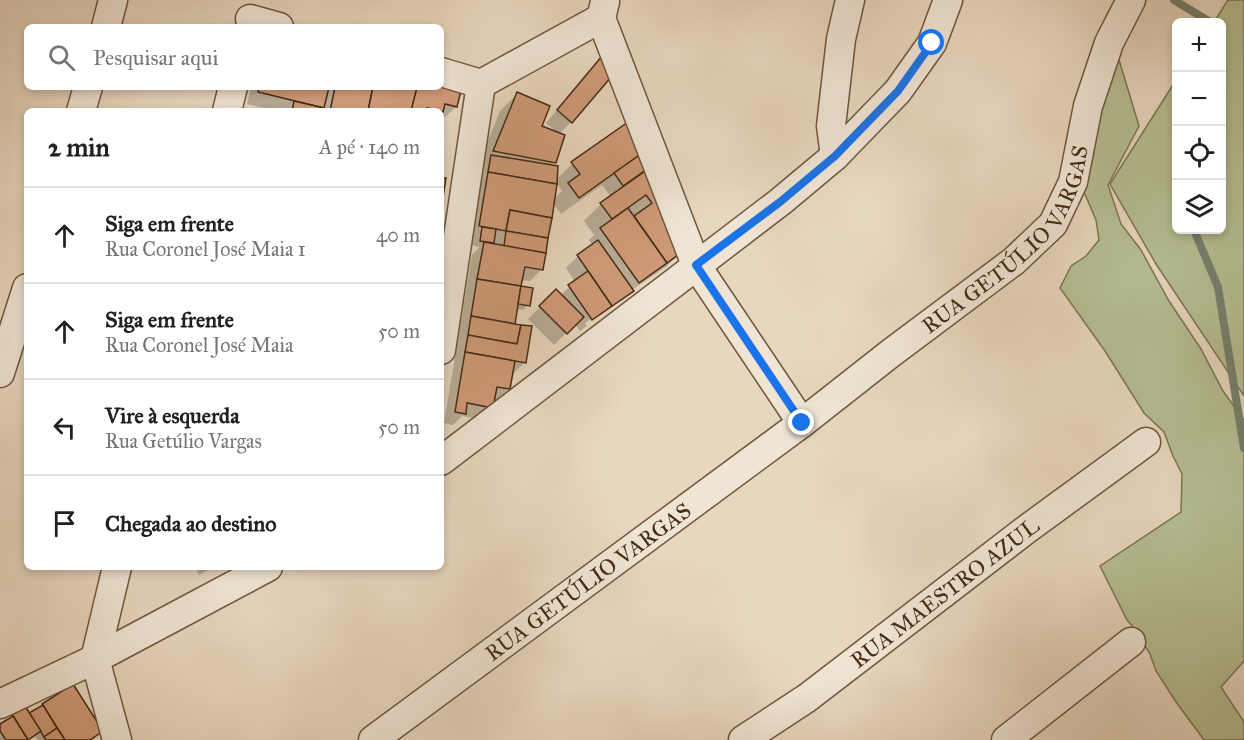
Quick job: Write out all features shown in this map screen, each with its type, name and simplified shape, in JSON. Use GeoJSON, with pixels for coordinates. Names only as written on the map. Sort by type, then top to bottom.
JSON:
{"type":"FeatureCollection","features":[{"type":"Feature","properties":{"kind":"street"},"geometry":{"type":"LineString","coordinates":[[106,24],[113,0]]}},
{"type":"Feature","properties":{"kind":"street"},"geometry":{"type":"LineString","coordinates":[[835,156],[831,126],[841,39],[850,0]]}},
{"type":"Feature","properties":{"kind":"street"},"geometry":{"type":"LineString","coordinates":[[444,459],[780,202],[835,156],[898,91],[932,43],[948,0]]}},
{"type":"Feature","properties":{"kind":"street","name":"RUA GETÚLIO VARGAS"},"geometry":{"type":"LineString","coordinates":[[373,740],[802,423],[1014,261],[1053,224],[1073,182],[1088,105],[1109,43],[1131,0]]}},
{"type":"Feature","properties":{"kind":"street"},"geometry":{"type":"LineString","coordinates":[[444,73],[481,84],[603,9],[696,265],[802,423]]}},
{"type":"Feature","properties":{"kind":"street"},"geometry":{"type":"LineString","coordinates":[[251,15],[272,24]]}},
{"type":"Feature","properties":{"kind":"street"},"geometry":{"type":"LineString","coordinates":[[444,330],[481,84]]}},
{"type":"Feature","properties":{"kind":"street"},"geometry":{"type":"LineString","coordinates":[[82,108],[87,90]]}},
{"type":"Feature","properties":{"kind":"street"},"geometry":{"type":"LineString","coordinates":[[228,108],[232,90]]}},
{"type":"Feature","properties":{"kind":"street"},"geometry":{"type":"LineString","coordinates":[[0,373],[24,297]]}},
{"type":"Feature","properties":{"kind":"street","name":"RUA MAESTRO AZUL"},"geometry":{"type":"LineString","coordinates":[[743,740],[807,698],[1146,442]]}},
{"type":"Feature","properties":{"kind":"street"},"geometry":{"type":"LineString","coordinates":[[116,570],[95,659],[117,740]]}},
{"type":"Feature","properties":{"kind":"street"},"geometry":{"type":"LineString","coordinates":[[0,705],[95,659],[262,570]]}},
{"type":"Feature","properties":{"kind":"street"},"geometry":{"type":"LineString","coordinates":[[1006,740],[1131,642]]}},
{"type":"Feature","properties":{"kind":"green space"},"geometry":{"type":"Polygon","coordinates":[[[1228,0],[1244,0],[1244,396],[1156,264],[1110,184],[1172,86],[1172,234],[1226,234],[1226,18],[1217,18],[1228,0]]]}},
{"type":"Feature","properties":{"kind":"green space"},"geometry":{"type":"Polygon","coordinates":[[[1116,50],[1139,126],[1108,185],[1121,224],[1141,250],[1169,301],[1201,349],[1223,391],[1244,420],[1244,661],[1221,687],[1244,722],[1244,740],[1204,740],[1156,671],[1150,654],[1127,620],[1100,566],[1181,512],[1182,474],[1164,432],[1144,413],[1105,351],[1060,288],[1071,266],[1086,256],[1099,240],[1096,220],[1078,178],[1116,50]]]}},
{"type":"Feature","properties":{"kind":"building"},"geometry":{"type":"Polygon","coordinates":[[[607,50],[623,63],[572,123],[557,110],[607,50]]]}},
{"type":"Feature","properties":{"kind":"building"},"geometry":{"type":"Polygon","coordinates":[[[444,82],[462,86],[457,107],[445,104],[444,108],[411,108],[416,90],[444,90],[444,82]]]}},
{"type":"Feature","properties":{"kind":"building"},"geometry":{"type":"Polygon","coordinates":[[[258,90],[328,90],[324,108],[258,92],[258,90]]]}},
{"type":"Feature","properties":{"kind":"building"},"geometry":{"type":"Polygon","coordinates":[[[334,90],[372,90],[369,108],[331,108],[334,90]]]}},
{"type":"Feature","properties":{"kind":"building"},"geometry":{"type":"Polygon","coordinates":[[[372,90],[416,90],[412,108],[369,108],[372,90]]]}},
{"type":"Feature","properties":{"kind":"building"},"geometry":{"type":"Polygon","coordinates":[[[517,92],[550,106],[542,126],[565,135],[556,163],[493,151],[517,92]]]}},
{"type":"Feature","properties":{"kind":"building"},"geometry":{"type":"Polygon","coordinates":[[[294,101],[324,108],[293,108],[294,101]]]}},
{"type":"Feature","properties":{"kind":"building"},"geometry":{"type":"Polygon","coordinates":[[[631,120],[651,147],[579,198],[568,183],[580,174],[571,162],[631,120]]]}},
{"type":"Feature","properties":{"kind":"building"},"geometry":{"type":"Polygon","coordinates":[[[651,147],[660,160],[623,186],[614,173],[651,147]]]}},
{"type":"Feature","properties":{"kind":"building"},"geometry":{"type":"Polygon","coordinates":[[[491,155],[558,166],[557,184],[488,172],[491,155]]]}},
{"type":"Feature","properties":{"kind":"building"},"geometry":{"type":"Polygon","coordinates":[[[651,167],[685,250],[667,263],[634,216],[652,203],[646,195],[612,219],[600,203],[651,167]]]}},
{"type":"Feature","properties":{"kind":"building"},"geometry":{"type":"Polygon","coordinates":[[[488,172],[557,184],[552,218],[510,210],[506,231],[479,226],[488,172]]]}},
{"type":"Feature","properties":{"kind":"building"},"geometry":{"type":"Polygon","coordinates":[[[628,208],[667,263],[639,283],[600,228],[628,208]]]}},
{"type":"Feature","properties":{"kind":"building"},"geometry":{"type":"Polygon","coordinates":[[[510,210],[552,218],[548,238],[506,231],[510,210]]]}},
{"type":"Feature","properties":{"kind":"building"},"geometry":{"type":"Polygon","coordinates":[[[482,227],[496,229],[494,243],[480,241],[482,227]]]}},
{"type":"Feature","properties":{"kind":"building"},"geometry":{"type":"Polygon","coordinates":[[[506,231],[548,238],[546,253],[504,246],[506,231]]]}},
{"type":"Feature","properties":{"kind":"building"},"geometry":{"type":"Polygon","coordinates":[[[598,240],[634,291],[612,306],[577,255],[598,240]]]}},
{"type":"Feature","properties":{"kind":"building"},"geometry":{"type":"Polygon","coordinates":[[[484,242],[546,253],[543,270],[525,267],[521,286],[477,279],[484,242]]]}},
{"type":"Feature","properties":{"kind":"building"},"geometry":{"type":"Polygon","coordinates":[[[588,271],[612,306],[592,320],[568,285],[588,271]]]}},
{"type":"Feature","properties":{"kind":"building"},"geometry":{"type":"Polygon","coordinates":[[[477,279],[521,286],[515,324],[471,316],[477,279]]]}},
{"type":"Feature","properties":{"kind":"building"},"geometry":{"type":"Polygon","coordinates":[[[521,286],[533,288],[530,306],[518,304],[521,286]]]}},
{"type":"Feature","properties":{"kind":"building"},"geometry":{"type":"Polygon","coordinates":[[[556,289],[584,317],[567,334],[539,306],[556,289]]]}},
{"type":"Feature","properties":{"kind":"building"},"geometry":{"type":"Polygon","coordinates":[[[471,316],[521,325],[517,344],[468,335],[471,316]]]}},
{"type":"Feature","properties":{"kind":"building"},"geometry":{"type":"Polygon","coordinates":[[[521,325],[532,326],[526,363],[465,352],[468,335],[517,344],[521,325]]]}},
{"type":"Feature","properties":{"kind":"building"},"geometry":{"type":"Polygon","coordinates":[[[465,352],[515,361],[510,389],[497,387],[493,408],[467,403],[466,414],[455,412],[465,352]]]}},
{"type":"Feature","properties":{"kind":"building"},"geometry":{"type":"Polygon","coordinates":[[[73,684],[103,731],[90,740],[65,740],[42,704],[73,684]]]}},
{"type":"Feature","properties":{"kind":"building"},"geometry":{"type":"Polygon","coordinates":[[[43,705],[57,728],[44,737],[29,713],[43,705]]]}},
{"type":"Feature","properties":{"kind":"building"},"geometry":{"type":"Polygon","coordinates":[[[25,706],[41,731],[28,740],[12,714],[25,706]]]}},
{"type":"Feature","properties":{"kind":"building"},"geometry":{"type":"Polygon","coordinates":[[[13,716],[28,740],[6,740],[0,731],[0,724],[13,716]]]}},
{"type":"Feature","properties":{"kind":"building"},"geometry":{"type":"Polygon","coordinates":[[[57,728],[65,740],[46,740],[44,737],[57,728]]]}},
{"type":"Feature","properties":{"kind":"waterway"},"geometry":{"type":"LineString","coordinates":[[1174,0],[1203,18]]}},
{"type":"Feature","properties":{"kind":"waterway"},"geometry":{"type":"LineString","coordinates":[[1196,234],[1218,287],[1244,448]]}},
{"type":"Feature","properties":{"kind":"route"},"geometry":{"type":"LineString","coordinates":[[802,423],[696,265],[780,202],[835,156],[898,91],[932,43]]}}]}
